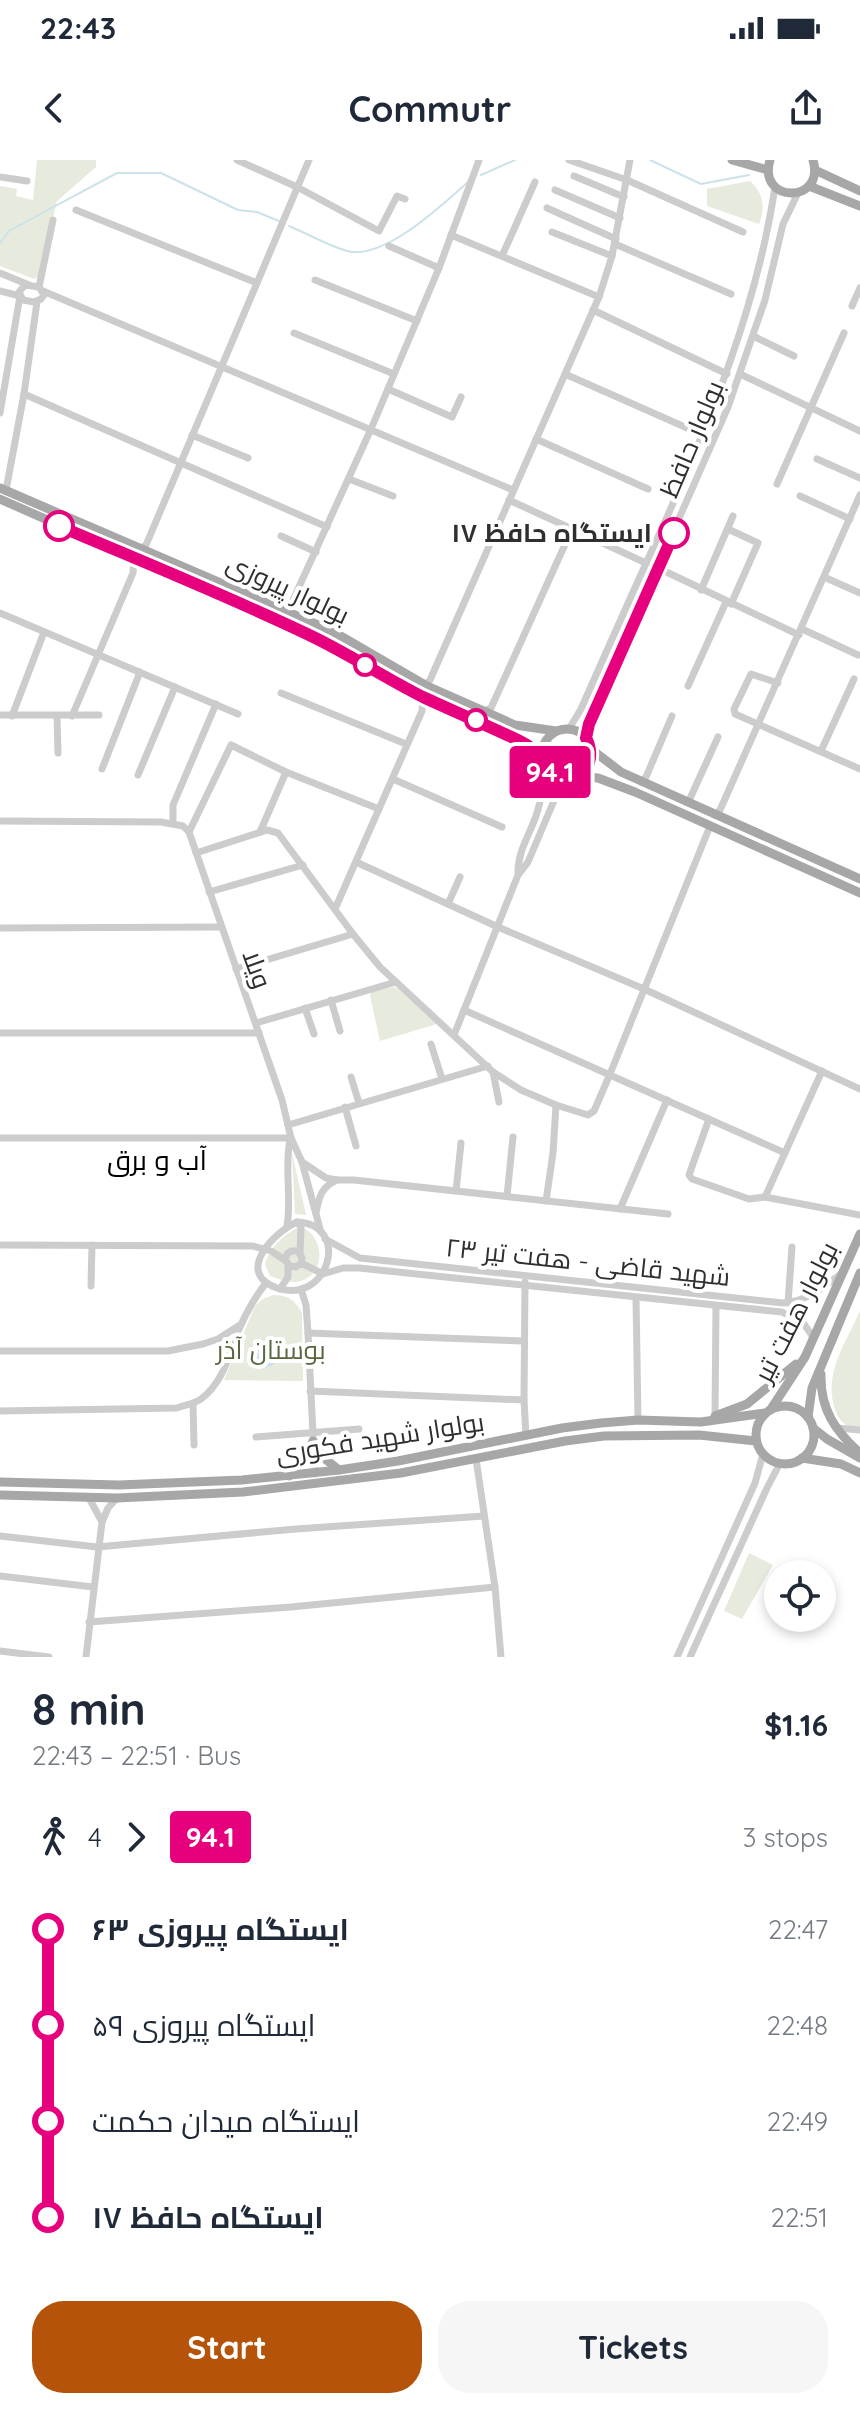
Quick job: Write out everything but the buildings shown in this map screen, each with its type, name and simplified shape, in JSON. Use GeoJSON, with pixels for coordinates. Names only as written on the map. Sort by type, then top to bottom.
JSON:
{"type":"FeatureCollection","features":[{"type":"Feature","properties":{"kind":"main road"},"geometry":{"type":"LineString","coordinates":[[732,160],[769,165],[775,187],[786,193],[798,193],[809,186],[814,165],[860,191]]}},
{"type":"Feature","properties":{"kind":"main road"},"geometry":{"type":"LineString","coordinates":[[809,186],[860,206]]}},
{"type":"Feature","properties":{"kind":"main road","name":"بولوار پیروزی"},"geometry":{"type":"LineString","coordinates":[[2,496],[141,548],[288,611],[332,631],[425,685],[515,725],[556,731]]}},
{"type":"Feature","properties":{"kind":"main road","name":"بولوار پیروزی"},"geometry":{"type":"LineString","coordinates":[[2,496],[306,633],[423,697],[519,740],[543,762]]}},
{"type":"Feature","properties":{"kind":"main road"},"geometry":{"type":"LineString","coordinates":[[574,777],[587,768],[592,756],[591,749],[586,738],[575,730],[556,731],[543,746],[543,762],[558,777],[598,778],[635,792],[860,893]]}},
{"type":"Feature","properties":{"kind":"main road"},"geometry":{"type":"LineString","coordinates":[[591,749],[621,772],[641,782],[860,879]]}},
{"type":"Feature","properties":{"kind":"main road","name":"بولوار هفت تیر"},"geometry":{"type":"LineString","coordinates":[[768,1411],[805,1357],[860,1234]]}},
{"type":"Feature","properties":{"kind":"main road","name":"بولوار هفت تیر"},"geometry":{"type":"LineString","coordinates":[[808,1417],[812,1388],[859,1276]]}},
{"type":"Feature","properties":{"kind":"main road"},"geometry":{"type":"LineString","coordinates":[[701,1422],[747,1404],[805,1357]]}},
{"type":"Feature","properties":{"kind":"main road"},"geometry":{"type":"LineString","coordinates":[[822,1365],[823,1402],[835,1428],[860,1456]]}},
{"type":"Feature","properties":{"kind":"main road"},"geometry":{"type":"LineString","coordinates":[[802,1458],[812,1444],[813,1428],[808,1417],[795,1407],[768,1411],[757,1426],[756,1441],[763,1454],[780,1463],[802,1458],[841,1464],[860,1473]]}},
{"type":"Feature","properties":{"kind":"main road","name":"بولوار شهید فکوری"},"geometry":{"type":"LineString","coordinates":[[0,1482],[171,1484],[289,1476],[398,1461],[562,1428],[638,1420],[701,1422],[768,1411]]}},
{"type":"Feature","properties":{"kind":"main road"},"geometry":{"type":"LineString","coordinates":[[813,1428],[860,1456]]}},
{"type":"Feature","properties":{"kind":"main road","name":"بولوار شهید فکوری"},"geometry":{"type":"LineString","coordinates":[[0,1495],[117,1498],[243,1492],[401,1473],[565,1441],[638,1434],[713,1435],[756,1441]]}},
{"type":"Feature","properties":{"kind":"main road"},"geometry":{"type":"LineString","coordinates":[[312,1436],[324,1458],[339,1470]]}},
{"type":"Feature","properties":{"kind":"main road"},"geometry":{"type":"LineString","coordinates":[[289,1476],[302,1464],[312,1436]]}},
{"type":"Feature","properties":{"kind":"main road"},"geometry":{"type":"LineString","coordinates":[[841,1464],[840,1455],[849,1452]]}},
{"type":"Feature","properties":{"kind":"street"},"geometry":{"type":"LineString","coordinates":[[237,160],[297,187],[379,231],[397,196],[405,199]]}},
{"type":"Feature","properties":{"kind":"street"},"geometry":{"type":"LineString","coordinates":[[141,548],[146,545],[309,160]]}},
{"type":"Feature","properties":{"kind":"street"},"geometry":{"type":"LineString","coordinates":[[288,611],[417,321],[479,160]]}},
{"type":"Feature","properties":{"kind":"street"},"geometry":{"type":"LineString","coordinates":[[569,160],[627,180],[743,232]]}},
{"type":"Feature","properties":{"kind":"street"},"geometry":{"type":"LineString","coordinates":[[425,685],[430,680],[599,297],[612,256],[630,160]]}},
{"type":"Feature","properties":{"kind":"street"},"geometry":{"type":"LineString","coordinates":[[574,176],[624,197]]}},
{"type":"Feature","properties":{"kind":"street"},"geometry":{"type":"LineString","coordinates":[[0,177],[27,181]]}},
{"type":"Feature","properties":{"kind":"street"},"geometry":{"type":"LineString","coordinates":[[502,256],[535,182]]}},
{"type":"Feature","properties":{"kind":"street","name":"بولوار حافظ"},"geometry":{"type":"LineString","coordinates":[[569,729],[581,709],[703,435],[727,374],[752,296],[775,187]]}},
{"type":"Feature","properties":{"kind":"street"},"geometry":{"type":"LineString","coordinates":[[555,190],[620,218]]}},
{"type":"Feature","properties":{"kind":"street","name":"بولوار حافظ"},"geometry":{"type":"LineString","coordinates":[[586,738],[593,714],[716,438],[765,300],[783,224],[798,193]]}},
{"type":"Feature","properties":{"kind":"street"},"geometry":{"type":"LineString","coordinates":[[547,208],[731,294]]}},
{"type":"Feature","properties":{"kind":"street"},"geometry":{"type":"LineString","coordinates":[[76,210],[257,283]]}},
{"type":"Feature","properties":{"kind":"street"},"geometry":{"type":"LineString","coordinates":[[2,496],[24,394],[37,302],[44,295],[41,289],[53,220]]}},
{"type":"Feature","properties":{"kind":"street"},"geometry":{"type":"LineString","coordinates":[[552,232],[612,256]]}},
{"type":"Feature","properties":{"kind":"street"},"geometry":{"type":"LineString","coordinates":[[451,235],[599,297]]}},
{"type":"Feature","properties":{"kind":"street"},"geometry":{"type":"LineString","coordinates":[[389,246],[439,268]]}},
{"type":"Feature","properties":{"kind":"street"},"geometry":{"type":"LineString","coordinates":[[0,273],[513,490]]}},
{"type":"Feature","properties":{"kind":"street"},"geometry":{"type":"LineString","coordinates":[[315,280],[417,321]]}},
{"type":"Feature","properties":{"kind":"street"},"geometry":{"type":"LineString","coordinates":[[0,413],[2,386],[21,287],[29,285]]}},
{"type":"Feature","properties":{"kind":"street"},"geometry":{"type":"LineString","coordinates":[[852,306],[860,288]]}},
{"type":"Feature","properties":{"kind":"street"},"geometry":{"type":"LineString","coordinates":[[0,291],[37,302]]}},
{"type":"Feature","properties":{"kind":"street"},"geometry":{"type":"LineString","coordinates":[[593,310],[727,374]]}},
{"type":"Feature","properties":{"kind":"street"},"geometry":{"type":"LineString","coordinates":[[294,333],[394,374]]}},
{"type":"Feature","properties":{"kind":"street"},"geometry":{"type":"LineString","coordinates":[[777,484],[844,333]]}},
{"type":"Feature","properties":{"kind":"street"},"geometry":{"type":"LineString","coordinates":[[753,336],[794,356]]}},
{"type":"Feature","properties":{"kind":"street"},"geometry":{"type":"LineString","coordinates":[[565,374],[703,435]]}},
{"type":"Feature","properties":{"kind":"street"},"geometry":{"type":"LineString","coordinates":[[740,374],[860,431]]}},
{"type":"Feature","properties":{"kind":"street"},"geometry":{"type":"LineString","coordinates":[[388,389],[452,417],[461,397]]}},
{"type":"Feature","properties":{"kind":"street"},"geometry":{"type":"LineString","coordinates":[[24,394],[327,527]]}},
{"type":"Feature","properties":{"kind":"street"},"geometry":{"type":"LineString","coordinates":[[192,435],[248,458]]}},
{"type":"Feature","properties":{"kind":"street"},"geometry":{"type":"LineString","coordinates":[[536,439],[648,489]]}},
{"type":"Feature","properties":{"kind":"street"},"geometry":{"type":"LineString","coordinates":[[0,459],[10,463]]}},
{"type":"Feature","properties":{"kind":"street"},"geometry":{"type":"LineString","coordinates":[[817,459],[860,478]]}},
{"type":"Feature","properties":{"kind":"street"},"geometry":{"type":"LineString","coordinates":[[349,479],[393,496]]}},
{"type":"Feature","properties":{"kind":"street"},"geometry":{"type":"LineString","coordinates":[[715,815],[759,725],[860,495]]}},
{"type":"Feature","properties":{"kind":"street"},"geometry":{"type":"LineString","coordinates":[[800,496],[850,519]]}},
{"type":"Feature","properties":{"kind":"street"},"geometry":{"type":"LineString","coordinates":[[509,500],[646,563]]}},
{"type":"Feature","properties":{"kind":"street"},"geometry":{"type":"LineString","coordinates":[[701,590],[733,516]]}},
{"type":"Feature","properties":{"kind":"street"},"geometry":{"type":"LineString","coordinates":[[484,711],[491,708],[572,529]]}},
{"type":"Feature","properties":{"kind":"street"},"geometry":{"type":"LineString","coordinates":[[688,686],[758,543],[728,529]]}},
{"type":"Feature","properties":{"kind":"street"},"geometry":{"type":"LineString","coordinates":[[281,536],[316,552]]}},
{"type":"Feature","properties":{"kind":"street"},"geometry":{"type":"LineString","coordinates":[[72,716],[133,573],[134,558]]}},
{"type":"Feature","properties":{"kind":"street"},"geometry":{"type":"LineString","coordinates":[[658,568],[729,603],[858,655]]}},
{"type":"Feature","properties":{"kind":"street"},"geometry":{"type":"LineString","coordinates":[[824,577],[860,593]]}},
{"type":"Feature","properties":{"kind":"street"},"geometry":{"type":"LineString","coordinates":[[0,613],[238,714]]}},
{"type":"Feature","properties":{"kind":"street"},"geometry":{"type":"LineString","coordinates":[[12,716],[44,632]]}},
{"type":"Feature","properties":{"kind":"street"},"geometry":{"type":"LineString","coordinates":[[102,769],[140,672]]}},
{"type":"Feature","properties":{"kind":"street"},"geometry":{"type":"LineString","coordinates":[[778,683],[754,673],[749,676],[734,712],[860,769]]}},
{"type":"Feature","properties":{"kind":"street"},"geometry":{"type":"LineString","coordinates":[[821,751],[854,679]]}},
{"type":"Feature","properties":{"kind":"street"},"geometry":{"type":"LineString","coordinates":[[138,775],[175,687]]}},
{"type":"Feature","properties":{"kind":"street"},"geometry":{"type":"LineString","coordinates":[[281,693],[406,744]]}},
{"type":"Feature","properties":{"kind":"street"},"geometry":{"type":"LineString","coordinates":[[335,909],[422,711],[423,697]]}},
{"type":"Feature","properties":{"kind":"street"},"geometry":{"type":"LineString","coordinates":[[173,823],[173,805],[216,704]]}},
{"type":"Feature","properties":{"kind":"street"},"geometry":{"type":"LineString","coordinates":[[0,715],[99,715]]}},
{"type":"Feature","properties":{"kind":"street"},"geometry":{"type":"LineString","coordinates":[[57,716],[58,753]]}},
{"type":"Feature","properties":{"kind":"street"},"geometry":{"type":"LineString","coordinates":[[641,782],[672,716]]}},
{"type":"Feature","properties":{"kind":"street"},"geometry":{"type":"LineString","coordinates":[[688,803],[718,737]]}},
{"type":"Feature","properties":{"kind":"street"},"geometry":{"type":"LineString","coordinates":[[0,821],[173,823],[189,832],[231,745],[286,772],[379,809]]}},
{"type":"Feature","properties":{"kind":"street"},"geometry":{"type":"LineString","coordinates":[[518,875],[518,857],[543,791],[543,762]]}},
{"type":"Feature","properties":{"kind":"street"},"geometry":{"type":"LineString","coordinates":[[260,832],[286,772]]}},
{"type":"Feature","properties":{"kind":"street"},"geometry":{"type":"LineString","coordinates":[[454,1035],[518,875],[528,862],[556,796],[574,777]]}},
{"type":"Feature","properties":{"kind":"street"},"geometry":{"type":"LineString","coordinates":[[393,779],[502,827]]}},
{"type":"Feature","properties":{"kind":"street"},"geometry":{"type":"LineString","coordinates":[[196,853],[267,830],[278,833],[353,934],[396,982],[490,1069],[521,1090],[588,1115],[610,1074],[710,826]]}},
{"type":"Feature","properties":{"kind":"street","name":"ویلا"},"geometry":{"type":"LineString","coordinates":[[189,832],[282,1100],[291,1138],[302,1162],[325,1239]]}},
{"type":"Feature","properties":{"kind":"street"},"geometry":{"type":"LineString","coordinates":[[356,862],[644,989],[860,1089]]}},
{"type":"Feature","properties":{"kind":"street"},"geometry":{"type":"LineString","coordinates":[[209,892],[303,865]]}},
{"type":"Feature","properties":{"kind":"street"},"geometry":{"type":"LineString","coordinates":[[448,904],[460,877]]}},
{"type":"Feature","properties":{"kind":"street"},"geometry":{"type":"LineString","coordinates":[[0,928],[221,927]]}},
{"type":"Feature","properties":{"kind":"street"},"geometry":{"type":"LineString","coordinates":[[236,969],[353,934]]}},
{"type":"Feature","properties":{"kind":"street"},"geometry":{"type":"LineString","coordinates":[[256,1023],[396,982]]}},
{"type":"Feature","properties":{"kind":"street"},"geometry":{"type":"LineString","coordinates":[[331,1000],[340,1031]]}},
{"type":"Feature","properties":{"kind":"street"},"geometry":{"type":"LineString","coordinates":[[305,1008],[314,1034]]}},
{"type":"Feature","properties":{"kind":"street"},"geometry":{"type":"LineString","coordinates":[[464,1010],[785,1153]]}},
{"type":"Feature","properties":{"kind":"street"},"geometry":{"type":"LineString","coordinates":[[0,1033],[259,1033]]}},
{"type":"Feature","properties":{"kind":"street"},"geometry":{"type":"LineString","coordinates":[[431,1044],[442,1079]]}},
{"type":"Feature","properties":{"kind":"street"},"geometry":{"type":"LineString","coordinates":[[288,1125],[442,1079],[490,1069]]}},
{"type":"Feature","properties":{"kind":"street"},"geometry":{"type":"LineString","coordinates":[[490,1069],[499,1102]]}},
{"type":"Feature","properties":{"kind":"street"},"geometry":{"type":"LineString","coordinates":[[765,1197],[822,1071]]}},
{"type":"Feature","properties":{"kind":"street"},"geometry":{"type":"LineString","coordinates":[[351,1077],[359,1103]]}},
{"type":"Feature","properties":{"kind":"street"},"geometry":{"type":"LineString","coordinates":[[620,1209],[667,1100]]}},
{"type":"Feature","properties":{"kind":"street"},"geometry":{"type":"LineString","coordinates":[[546,1201],[556,1105]]}},
{"type":"Feature","properties":{"kind":"street"},"geometry":{"type":"LineString","coordinates":[[345,1107],[356,1146]]}},
{"type":"Feature","properties":{"kind":"street"},"geometry":{"type":"LineString","coordinates":[[709,1119],[689,1175],[692,1179],[749,1199],[765,1197],[860,1215]]}},
{"type":"Feature","properties":{"kind":"street"},"geometry":{"type":"LineString","coordinates":[[507,1196],[513,1137]]}},
{"type":"Feature","properties":{"kind":"street"},"geometry":{"type":"LineString","coordinates":[[0,1138],[291,1138]]}},
{"type":"Feature","properties":{"kind":"street","name":"ویلا"},"geometry":{"type":"LineString","coordinates":[[287,1226],[287,1156],[291,1138]]}},
{"type":"Feature","properties":{"kind":"street"},"geometry":{"type":"LineString","coordinates":[[456,1191],[461,1143]]}},
{"type":"Feature","properties":{"kind":"street"},"geometry":{"type":"LineString","coordinates":[[302,1162],[326,1178],[337,1180],[668,1214]]}},
{"type":"Feature","properties":{"kind":"street"},"geometry":{"type":"LineString","coordinates":[[316,1215],[324,1188],[337,1180]]}},
{"type":"Feature","properties":{"kind":"street"},"geometry":{"type":"LineString","coordinates":[[0,1245],[253,1246],[271,1251],[296,1267],[302,1258],[301,1227],[297,1222]]}},
{"type":"Feature","properties":{"kind":"street"},"geometry":{"type":"LineString","coordinates":[[320,1229],[309,1222],[287,1226],[263,1249],[258,1265],[260,1275],[266,1283],[280,1289],[301,1289],[313,1284],[323,1274],[329,1261],[325,1239]]}},
{"type":"Feature","properties":{"kind":"street","name":"شهید قاضی - هفت تیر ۲۳"},"geometry":{"type":"LineString","coordinates":[[325,1239],[360,1258],[791,1303]]}},
{"type":"Feature","properties":{"kind":"street"},"geometry":{"type":"LineString","coordinates":[[91,1286],[92,1245]]}},
{"type":"Feature","properties":{"kind":"street"},"geometry":{"type":"LineString","coordinates":[[792,1247],[791,1303],[797,1310],[793,1316],[804,1324],[813,1337]]}},
{"type":"Feature","properties":{"kind":"street"},"geometry":{"type":"LineString","coordinates":[[280,1289],[288,1277],[287,1254],[291,1251],[300,1253]]}},
{"type":"Feature","properties":{"kind":"street"},"geometry":{"type":"LineString","coordinates":[[301,1263],[323,1274]]}},
{"type":"Feature","properties":{"kind":"street","name":"شهید قاضی - هفت تیر ۲۳"},"geometry":{"type":"LineString","coordinates":[[323,1274],[343,1268],[359,1268],[782,1312],[793,1316]]}},
{"type":"Feature","properties":{"kind":"street"},"geometry":{"type":"LineString","coordinates":[[791,1303],[821,1289],[843,1272]]}},
{"type":"Feature","properties":{"kind":"street"},"geometry":{"type":"LineString","coordinates":[[525,1276],[526,1436]]}},
{"type":"Feature","properties":{"kind":"street"},"geometry":{"type":"LineString","coordinates":[[0,1411],[177,1408],[193,1403],[211,1389],[221,1376],[241,1325],[266,1283]]}},
{"type":"Feature","properties":{"kind":"street"},"geometry":{"type":"LineString","coordinates":[[301,1289],[306,1305],[316,1484]]}},
{"type":"Feature","properties":{"kind":"street"},"geometry":{"type":"LineString","coordinates":[[636,1298],[638,1420]]}},
{"type":"Feature","properties":{"kind":"street"},"geometry":{"type":"LineString","coordinates":[[715,1416],[716,1306]]}},
{"type":"Feature","properties":{"kind":"street"},"geometry":{"type":"LineString","coordinates":[[0,1351],[168,1351],[203,1344],[241,1325]]}},
{"type":"Feature","properties":{"kind":"street"},"geometry":{"type":"LineString","coordinates":[[308,1333],[524,1341]]}},
{"type":"Feature","properties":{"kind":"street"},"geometry":{"type":"LineString","coordinates":[[310,1391],[524,1400]]}},
{"type":"Feature","properties":{"kind":"street"},"geometry":{"type":"LineString","coordinates":[[193,1403],[194,1445]]}},
{"type":"Feature","properties":{"kind":"street"},"geometry":{"type":"LineString","coordinates":[[835,1428],[860,1430]]}},
{"type":"Feature","properties":{"kind":"street"},"geometry":{"type":"LineString","coordinates":[[256,1437],[312,1436],[359,1429]]}},
{"type":"Feature","properties":{"kind":"street"},"geometry":{"type":"LineString","coordinates":[[677,1657],[755,1483],[763,1454]]}},
{"type":"Feature","properties":{"kind":"street"},"geometry":{"type":"LineString","coordinates":[[476,1459],[495,1587],[501,1657]]}},
{"type":"Feature","properties":{"kind":"street"},"geometry":{"type":"LineString","coordinates":[[690,1657],[780,1463]]}},
{"type":"Feature","properties":{"kind":"street"},"geometry":{"type":"LineString","coordinates":[[89,1498],[102,1522]]}},
{"type":"Feature","properties":{"kind":"street"},"geometry":{"type":"LineString","coordinates":[[86,1657],[97,1547],[102,1522],[117,1498]]}},
{"type":"Feature","properties":{"kind":"street"},"geometry":{"type":"LineString","coordinates":[[0,1536],[97,1547],[484,1516]]}},
{"type":"Feature","properties":{"kind":"street"},"geometry":{"type":"LineString","coordinates":[[717,1570],[728,1575]]}},
{"type":"Feature","properties":{"kind":"street"},"geometry":{"type":"LineString","coordinates":[[0,1576],[93,1587]]}},
{"type":"Feature","properties":{"kind":"street"},"geometry":{"type":"LineString","coordinates":[[89,1622],[291,1607],[495,1587]]}},
{"type":"Feature","properties":{"kind":"street"},"geometry":{"type":"LineString","coordinates":[[0,1651],[49,1657]]}},
{"type":"Feature","properties":{"kind":"green space"},"geometry":{"type":"Polygon","coordinates":[[[37,160],[96,160],[96,167],[57,201],[39,276],[34,279],[0,266],[0,186],[17,189],[16,196],[33,200],[37,160]]]}},
{"type":"Feature","properties":{"kind":"green space"},"geometry":{"type":"Polygon","coordinates":[[[750,181],[762,201],[759,224],[707,206],[707,189],[750,181]]]}},
{"type":"Feature","properties":{"kind":"green space"},"geometry":{"type":"Polygon","coordinates":[[[394,987],[437,1024],[380,1041],[371,992],[394,987]]]}},
{"type":"Feature","properties":{"kind":"green space"},"geometry":{"type":"Polygon","coordinates":[[[292,1153],[306,1215],[295,1214],[292,1153]]]}},
{"type":"Feature","properties":{"kind":"green space"},"geometry":{"type":"Polygon","coordinates":[[[301,1227],[309,1231],[318,1245],[315,1270],[309,1277],[297,1282],[270,1276],[265,1264],[270,1252],[279,1241],[301,1227]]]}},
{"type":"Feature","properties":{"kind":"green space","name":"بوستان آذر"},"geometry":{"type":"Polygon","coordinates":[[[273,1295],[290,1299],[302,1313],[303,1381],[224,1380],[255,1306],[273,1295]]]}},
{"type":"Feature","properties":{"kind":"green space"},"geometry":{"type":"Polygon","coordinates":[[[860,1311],[860,1428],[849,1426],[840,1419],[832,1398],[832,1385],[837,1360],[860,1311]]]}},
{"type":"Feature","properties":{"kind":"green space"},"geometry":{"type":"Polygon","coordinates":[[[749,1553],[764,1560],[764,1581],[742,1619],[724,1611],[749,1553]]]}},
{"type":"Feature","properties":{"kind":"water"},"geometry":{"type":"Polygon","coordinates":[[[267,1347],[274,1350],[277,1357],[274,1364],[267,1367],[260,1364],[257,1357],[260,1350],[267,1347]]]}},
{"type":"Feature","properties":{"kind":"waterway"},"geometry":{"type":"LineString","coordinates":[[481,175],[515,160]]}},
{"type":"Feature","properties":{"kind":"waterway"},"geometry":{"type":"LineString","coordinates":[[650,160],[701,184],[749,175]]}},
{"type":"Feature","properties":{"kind":"waterway"},"geometry":{"type":"LineString","coordinates":[[0,243],[9,231],[117,173],[161,173],[238,210],[257,212],[279,221]]}},
{"type":"Feature","properties":{"kind":"waterway"},"geometry":{"type":"LineString","coordinates":[[289,226],[340,249],[362,252],[378,248],[412,228],[468,182]]}},
{"type":"Feature","properties":{"kind":"bus line","name":"94.1"},"geometry":{"type":"LineString","coordinates":[[59,526],[330,645],[423,697],[528,745],[542,758],[552,774],[565,779],[583,773],[590,762],[591,749],[586,738],[589,724],[674,533]]}},
{"type":"Feature","properties":{"kind":"place","name":"ایستگاه حافظ ۱۷"},"geometry":{"type":"Point","coordinates":[674,533]}},
{"type":"Feature","properties":{"kind":"district","name":"آب و برق"},"geometry":{"type":"Point","coordinates":[157,1160]}}]}
